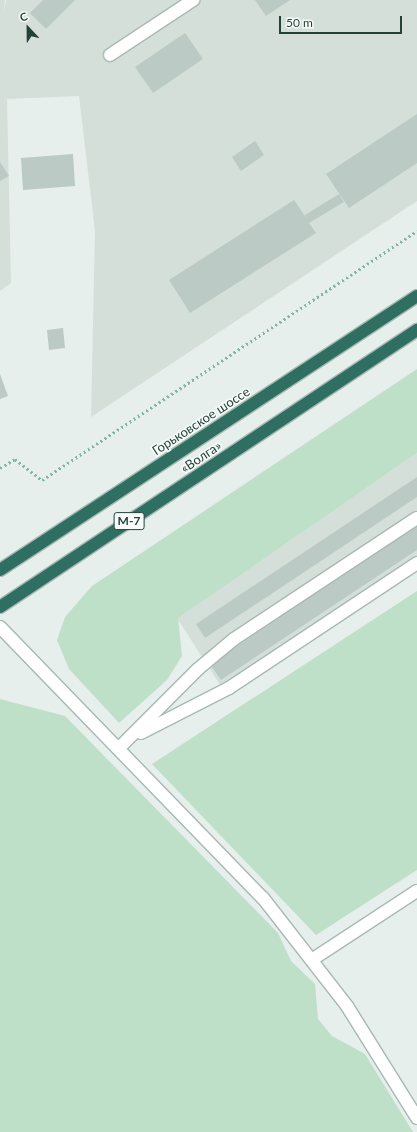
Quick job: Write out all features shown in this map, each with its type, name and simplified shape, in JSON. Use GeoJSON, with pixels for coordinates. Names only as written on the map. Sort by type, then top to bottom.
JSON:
{"type":"FeatureCollection","features":[{"type":"Feature","properties":{"kind":"highway","name":"Горьковское шоссе"},"geometry":{"type":"LineString","coordinates":[[0,570],[417,296]]}},
{"type":"Feature","properties":{"kind":"highway","name":"«Волга»"},"geometry":{"type":"LineString","coordinates":[[0,607],[417,330]]}},
{"type":"Feature","properties":{"kind":"street"},"geometry":{"type":"LineString","coordinates":[[110,54],[194,0]]}},
{"type":"Feature","properties":{"kind":"street"},"geometry":{"type":"LineString","coordinates":[[120,748],[198,669],[234,639],[417,518]]}},
{"type":"Feature","properties":{"kind":"street"},"geometry":{"type":"LineString","coordinates":[[131,738],[229,688],[417,563]]}},
{"type":"Feature","properties":{"kind":"street"},"geometry":{"type":"LineString","coordinates":[[0,627],[120,748],[263,898],[313,959],[417,1118]]}},
{"type":"Feature","properties":{"kind":"street"},"geometry":{"type":"LineString","coordinates":[[313,959],[417,891]]}},
{"type":"Feature","properties":{"kind":"path"},"geometry":{"type":"LineString","coordinates":[[0,468],[15,459],[42,480],[417,231]]}},
{"type":"Feature","properties":{"kind":"shaded area"},"geometry":{"type":"Polygon","coordinates":[[[0,0],[5,0],[4,12],[6,0],[417,0],[417,201],[91,417],[95,231],[79,96],[7,99],[11,283],[0,291],[0,0]]]}},
{"type":"Feature","properties":{"kind":"shaded area"},"geometry":{"type":"Polygon","coordinates":[[[417,453],[417,557],[222,688],[177,618],[417,453]]]}},
{"type":"Feature","properties":{"kind":"green space"},"geometry":{"type":"Polygon","coordinates":[[[417,369],[417,453],[178,618],[182,656],[167,680],[119,723],[69,669],[57,640],[65,617],[92,586],[417,369]]]}},
{"type":"Feature","properties":{"kind":"green space"},"geometry":{"type":"Polygon","coordinates":[[[417,591],[417,870],[316,935],[152,764],[417,591]]]}},
{"type":"Feature","properties":{"kind":"green space"},"geometry":{"type":"Polygon","coordinates":[[[0,699],[65,716],[278,933],[291,961],[315,984],[318,1019],[332,1036],[365,1054],[413,1132],[0,1132],[0,699]]]}},
{"type":"Feature","properties":{"kind":"building"},"geometry":{"type":"Polygon","coordinates":[[[43,0],[75,0],[46,29],[30,13],[43,0]]]}},
{"type":"Feature","properties":{"kind":"building"},"geometry":{"type":"Polygon","coordinates":[[[255,0],[290,0],[266,16],[255,0]]]}},
{"type":"Feature","properties":{"kind":"building"},"geometry":{"type":"Polygon","coordinates":[[[185,33],[203,59],[153,93],[135,67],[185,33]]]}},
{"type":"Feature","properties":{"kind":"building"},"geometry":{"type":"Polygon","coordinates":[[[417,114],[417,163],[349,208],[326,174],[417,114]]]}},
{"type":"Feature","properties":{"kind":"building"},"geometry":{"type":"Polygon","coordinates":[[[255,141],[264,155],[241,171],[232,157],[255,141]]]}},
{"type":"Feature","properties":{"kind":"building"},"geometry":{"type":"Polygon","coordinates":[[[73,154],[75,186],[23,190],[21,158],[73,154]]]}},
{"type":"Feature","properties":{"kind":"building"},"geometry":{"type":"Polygon","coordinates":[[[0,162],[9,176],[0,181],[0,162]]]}},
{"type":"Feature","properties":{"kind":"building"},"geometry":{"type":"Polygon","coordinates":[[[339,194],[344,202],[309,223],[316,233],[190,313],[169,280],[294,200],[307,219],[305,215],[339,194]]]}},
{"type":"Feature","properties":{"kind":"building"},"geometry":{"type":"Polygon","coordinates":[[[63,328],[65,348],[49,350],[47,330],[63,328]]]}},
{"type":"Feature","properties":{"kind":"building"},"geometry":{"type":"Polygon","coordinates":[[[0,374],[8,396],[0,399],[0,374]]]}},
{"type":"Feature","properties":{"kind":"building"},"geometry":{"type":"Polygon","coordinates":[[[417,477],[417,497],[205,638],[196,624],[417,477]]]}},
{"type":"Feature","properties":{"kind":"building"},"geometry":{"type":"Polygon","coordinates":[[[417,526],[417,550],[221,680],[210,664],[417,526]]]}}]}
